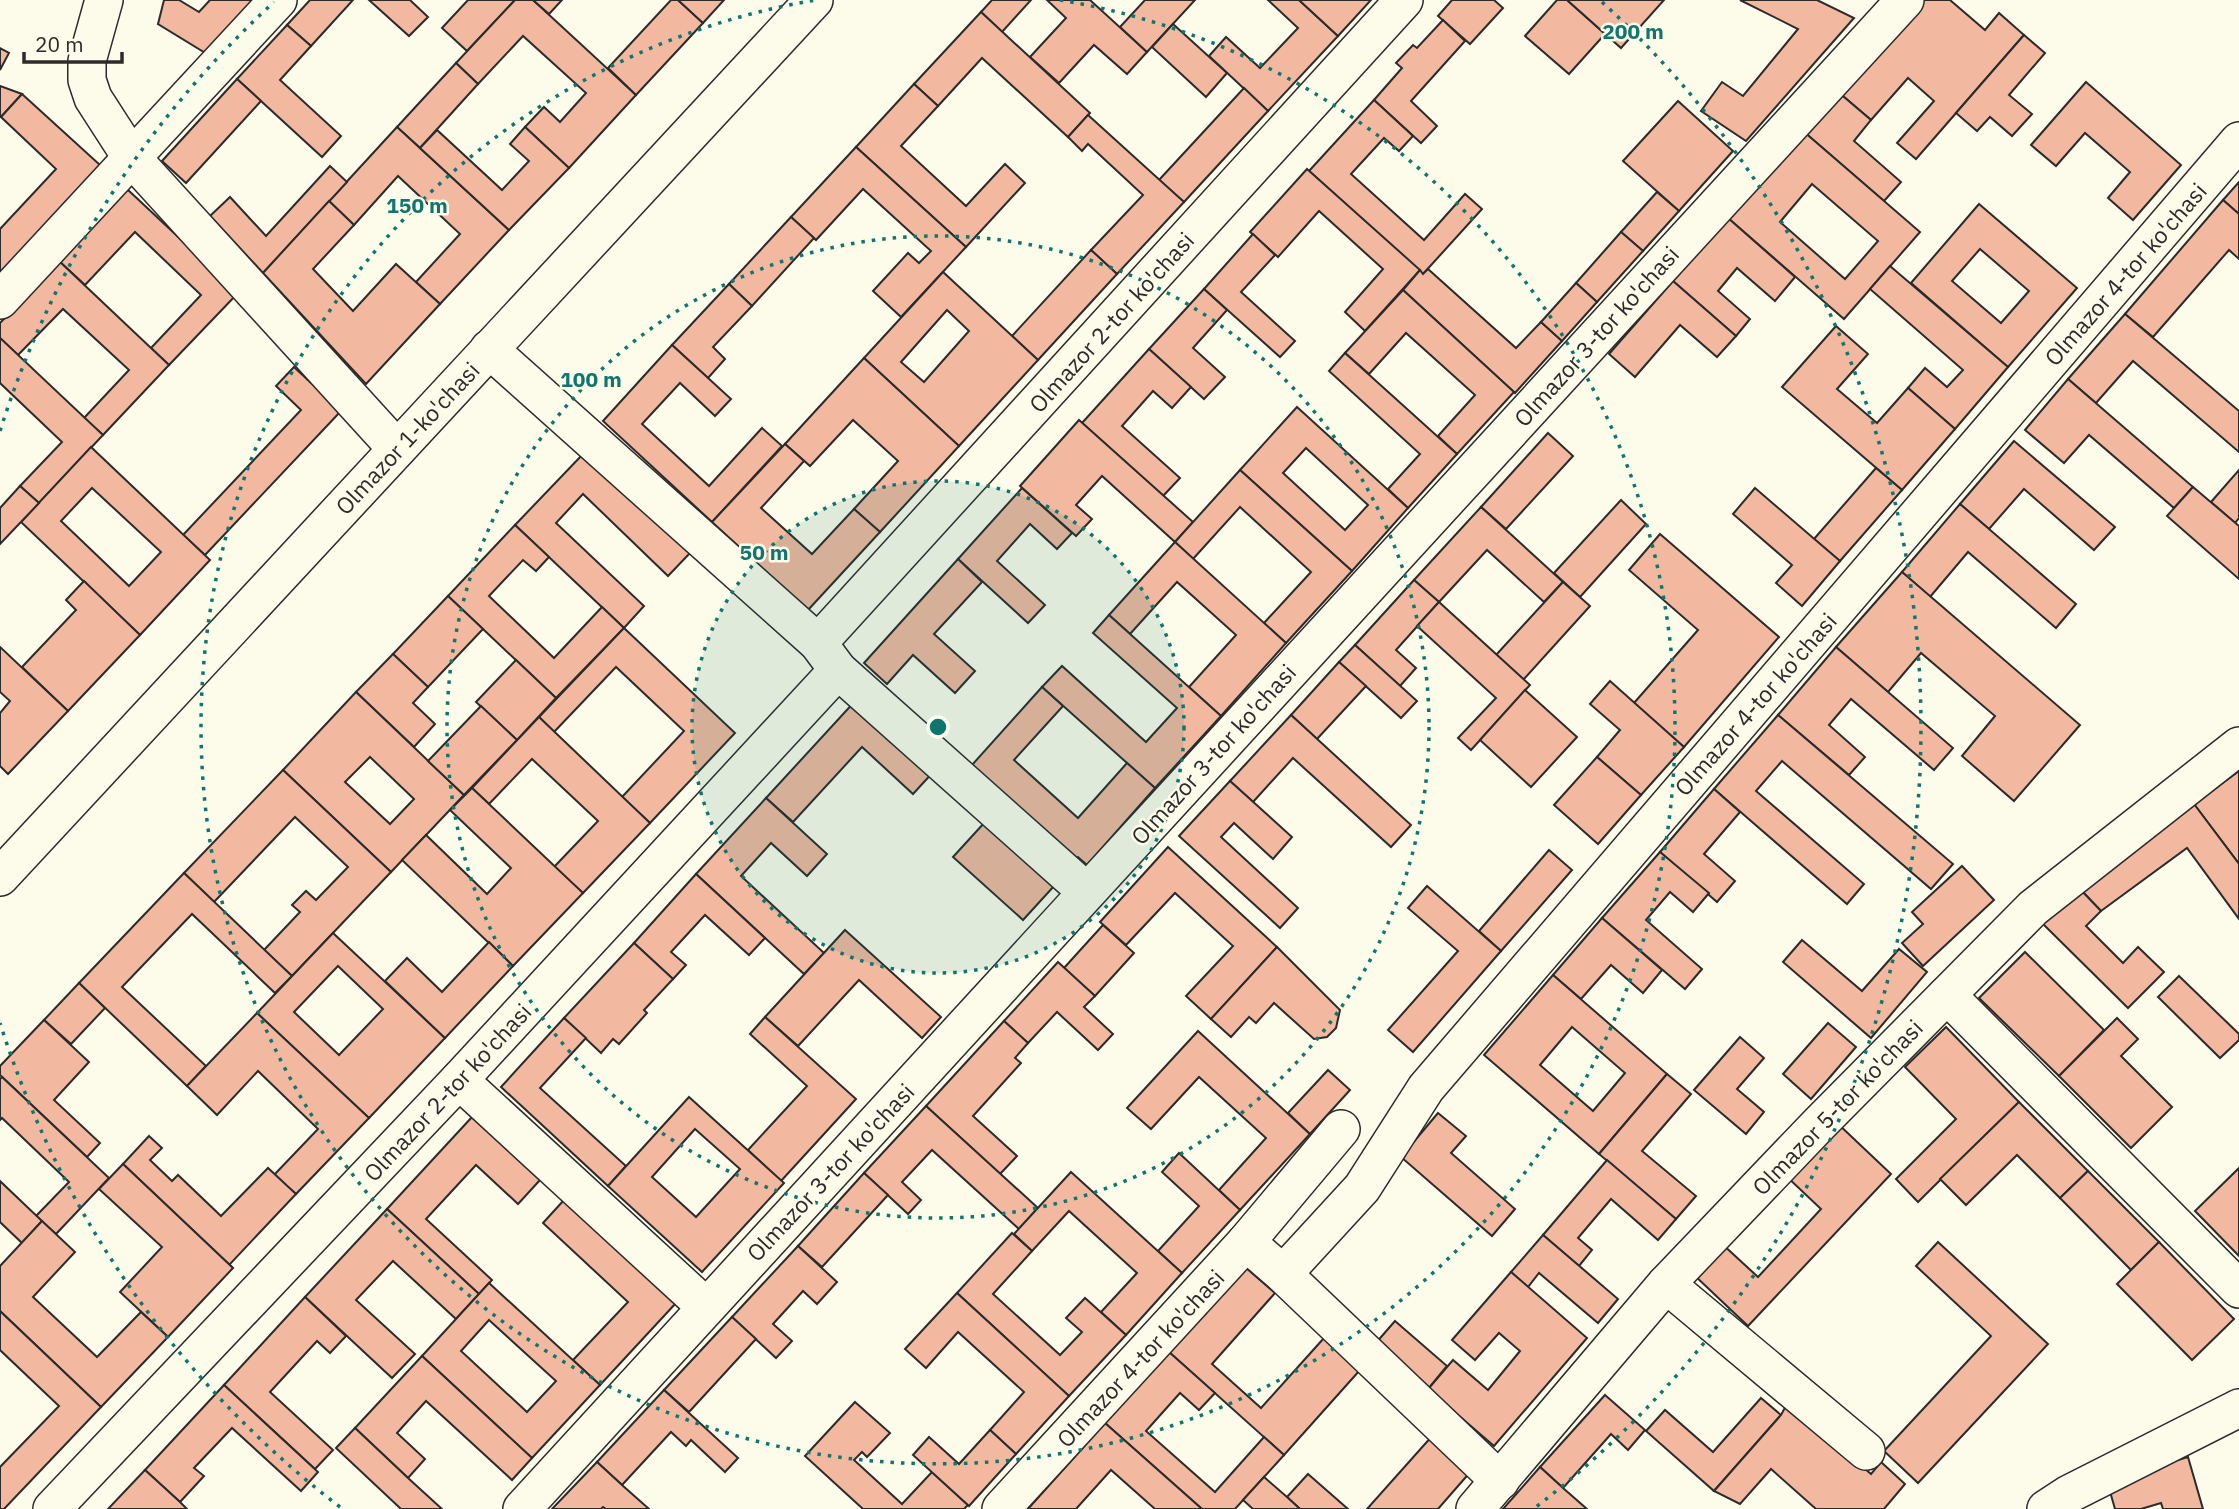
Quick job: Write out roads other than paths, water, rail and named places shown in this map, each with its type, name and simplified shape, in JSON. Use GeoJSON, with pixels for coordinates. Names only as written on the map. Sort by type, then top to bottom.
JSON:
{"type":"FeatureCollection","features":[{"type":"Feature","properties":{"kind":"street"},"geometry":{"type":"LineString","coordinates":[[104,0],[87,61],[87,80],[93,98],[131,157],[397,449]]}},
{"type":"Feature","properties":{"kind":"street"},"geometry":{"type":"LineString","coordinates":[[0,300],[278,0]]}},
{"type":"Feature","properties":{"kind":"street","name":"Olmazor 1-ko'chasi"},"geometry":{"type":"LineString","coordinates":[[0,877],[814,0]]}},
{"type":"Feature","properties":{"kind":"street","name":"Olmazor 2-tor ko'chasi"},"geometry":{"type":"LineString","coordinates":[[52,1509],[459,1080],[1404,0]]}},
{"type":"Feature","properties":{"kind":"street","name":"Olmazor 3-tor ko'chasi"},"geometry":{"type":"LineString","coordinates":[[522,1509],[1087,892],[1890,4]]}},
{"type":"Feature","properties":{"kind":"street","name":"Olmazor 4-tor ko'chasi"},"geometry":{"type":"LineString","coordinates":[[1283,1275],[1362,1188],[1426,1088],[2239,141]]}},
{"type":"Feature","properties":{"kind":"street"},"geometry":{"type":"LineString","coordinates":[[489,349],[1087,892]]}},
{"type":"Feature","properties":{"kind":"street","name":"Olmazor 5-tor ko'chasi"},"geometry":{"type":"LineString","coordinates":[[1475,1509],[1666,1284],[2033,908],[2239,746]]}},
{"type":"Feature","properties":{"kind":"street"},"geometry":{"type":"LineString","coordinates":[[1947,995],[2239,1289]]}},
{"type":"Feature","properties":{"kind":"street"},"geometry":{"type":"LineString","coordinates":[[459,1080],[706,1307]]}},
{"type":"Feature","properties":{"kind":"street","name":"Olmazor 4-tor ko'chasi"},"geometry":{"type":"LineString","coordinates":[[1001,1509],[1246,1242],[1341,1129]]}},
{"type":"Feature","properties":{"kind":"street"},"geometry":{"type":"LineString","coordinates":[[1246,1242],[1500,1481]]}},
{"type":"Feature","properties":{"kind":"street"},"geometry":{"type":"LineString","coordinates":[[1666,1284],[1866,1451]]}},
{"type":"Feature","properties":{"kind":"street"},"geometry":{"type":"LineString","coordinates":[[2046,1509],[2069,1494],[2239,1408]]}}]}
